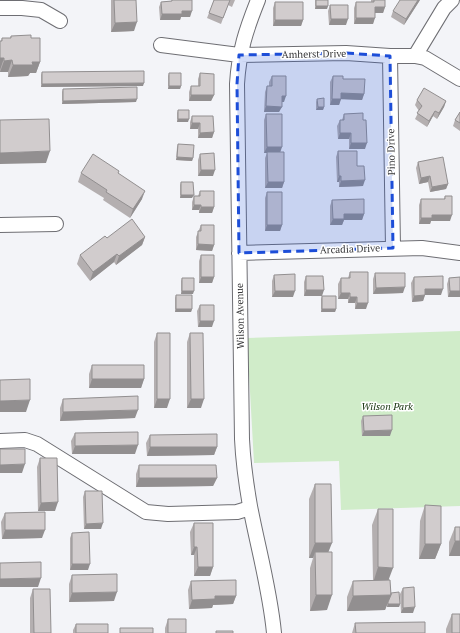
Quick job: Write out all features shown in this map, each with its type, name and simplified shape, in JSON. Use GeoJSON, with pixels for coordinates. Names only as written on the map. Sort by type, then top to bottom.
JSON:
{"type":"FeatureCollection","features":[{"type":"Feature","properties":{"kind":"street","name":"Wilson Avenue"},"geometry":{"type":"LineString","coordinates":[[258,0],[247,28],[240,55],[237,84],[242,439],[244,470],[250,508],[269,596],[274,633]]}},
{"type":"Feature","properties":{"kind":"street"},"geometry":{"type":"LineString","coordinates":[[415,56],[444,8],[452,0]]}},
{"type":"Feature","properties":{"kind":"street"},"geometry":{"type":"LineString","coordinates":[[0,8],[41,10],[60,21]]}},
{"type":"Feature","properties":{"kind":"street","name":"Amherst Drive"},"geometry":{"type":"LineString","coordinates":[[161,45],[240,55],[346,53],[415,56],[425,58],[460,79]]}},
{"type":"Feature","properties":{"kind":"street","name":"Pino Drive"},"geometry":{"type":"LineString","coordinates":[[390,56],[392,248]]}},
{"type":"Feature","properties":{"kind":"street"},"geometry":{"type":"LineString","coordinates":[[0,225],[56,224]]}},
{"type":"Feature","properties":{"kind":"street","name":"Arcadia Drive"},"geometry":{"type":"LineString","coordinates":[[239,253],[392,248],[422,248],[460,253]]}},
{"type":"Feature","properties":{"kind":"street"},"geometry":{"type":"LineString","coordinates":[[0,440],[25,440],[37,444],[146,512],[168,514],[238,512],[250,508]]}},
{"type":"Feature","properties":{"kind":"highlighted area"},"geometry":{"type":"Polygon","coordinates":[[[346,53],[390,56],[393,248],[239,253],[237,84],[239,55],[346,53]]]}},
{"type":"Feature","properties":{"kind":"green space","name":"Wilson Park"},"geometry":{"type":"Polygon","coordinates":[[[460,331],[460,506],[341,510],[339,461],[254,463],[247,338],[460,331]]]}},
{"type":"Feature","properties":{"kind":"building"},"geometry":{"type":"Polygon","coordinates":[[[114,0],[136,0],[137,22],[115,23],[114,0]]]}},
{"type":"Feature","properties":{"kind":"building"},"geometry":{"type":"Polygon","coordinates":[[[172,0],[192,0],[192,11],[182,11],[182,14],[162,14],[161,2],[172,0]]]}},
{"type":"Feature","properties":{"kind":"building"},"geometry":{"type":"Polygon","coordinates":[[[214,0],[230,0],[223,18],[209,13],[214,0]]]}},
{"type":"Feature","properties":{"kind":"building"},"geometry":{"type":"Polygon","coordinates":[[[316,0],[328,0],[328,6],[316,6],[316,0]]]}},
{"type":"Feature","properties":{"kind":"building"},"geometry":{"type":"Polygon","coordinates":[[[374,0],[385,0],[385,7],[375,7],[375,18],[356,18],[356,2],[374,2],[374,0]]]}},
{"type":"Feature","properties":{"kind":"building"},"geometry":{"type":"Polygon","coordinates":[[[400,0],[418,0],[406,19],[393,11],[400,0]]]}},
{"type":"Feature","properties":{"kind":"building"},"geometry":{"type":"Polygon","coordinates":[[[275,2],[303,2],[303,20],[275,20],[275,2]]]}},
{"type":"Feature","properties":{"kind":"building"},"geometry":{"type":"Polygon","coordinates":[[[330,5],[348,5],[348,19],[331,19],[330,5]]]}},
{"type":"Feature","properties":{"kind":"building"},"geometry":{"type":"Polygon","coordinates":[[[31,35],[31,38],[40,38],[40,62],[32,62],[33,65],[13,65],[12,60],[4,61],[4,58],[0,58],[0,41],[2,41],[2,38],[31,35]]]}},
{"type":"Feature","properties":{"kind":"building"},"geometry":{"type":"Polygon","coordinates":[[[144,71],[144,83],[42,84],[42,72],[144,71]]]}},
{"type":"Feature","properties":{"kind":"building"},"geometry":{"type":"Polygon","coordinates":[[[169,73],[181,73],[181,86],[169,86],[169,73]]]}},
{"type":"Feature","properties":{"kind":"building"},"geometry":{"type":"Polygon","coordinates":[[[200,73],[214,74],[214,95],[191,95],[191,86],[200,86],[200,73]]]}},
{"type":"Feature","properties":{"kind":"building"},"geometry":{"type":"Polygon","coordinates":[[[272,76],[286,76],[286,96],[282,96],[282,107],[266,106],[267,86],[272,86],[272,76]]]}},
{"type":"Feature","properties":{"kind":"building"},"geometry":{"type":"Polygon","coordinates":[[[333,76],[343,76],[343,79],[365,79],[364,94],[341,93],[341,99],[332,99],[333,76]]]}},
{"type":"Feature","properties":{"kind":"building"},"geometry":{"type":"Polygon","coordinates":[[[137,87],[137,99],[63,101],[63,89],[137,87]]]}},
{"type":"Feature","properties":{"kind":"building"},"geometry":{"type":"Polygon","coordinates":[[[424,88],[446,101],[439,113],[435,111],[429,121],[417,113],[422,106],[417,100],[424,88]]]}},
{"type":"Feature","properties":{"kind":"building"},"geometry":{"type":"Polygon","coordinates":[[[324,98],[324,107],[318,107],[317,99],[324,98]]]}},
{"type":"Feature","properties":{"kind":"building"},"geometry":{"type":"Polygon","coordinates":[[[178,110],[189,110],[189,119],[178,119],[178,110]]]}},
{"type":"Feature","properties":{"kind":"building"},"geometry":{"type":"Polygon","coordinates":[[[460,112],[460,123],[455,120],[460,112]]]}},
{"type":"Feature","properties":{"kind":"building"},"geometry":{"type":"Polygon","coordinates":[[[363,113],[363,120],[366,120],[367,143],[351,143],[351,133],[340,133],[340,120],[344,120],[344,114],[363,113]]]}},
{"type":"Feature","properties":{"kind":"building"},"geometry":{"type":"Polygon","coordinates":[[[266,114],[282,114],[282,147],[267,147],[266,114]]]}},
{"type":"Feature","properties":{"kind":"building"},"geometry":{"type":"Polygon","coordinates":[[[192,116],[213,116],[214,132],[200,133],[200,123],[192,123],[192,116]]]}},
{"type":"Feature","properties":{"kind":"building"},"geometry":{"type":"Polygon","coordinates":[[[49,119],[50,151],[0,153],[0,120],[49,119]]]}},
{"type":"Feature","properties":{"kind":"building"},"geometry":{"type":"Polygon","coordinates":[[[178,144],[194,145],[193,158],[177,157],[178,144]]]}},
{"type":"Feature","properties":{"kind":"building"},"geometry":{"type":"Polygon","coordinates":[[[338,151],[357,151],[357,166],[364,166],[365,180],[341,181],[341,176],[339,176],[338,151]]]}},
{"type":"Feature","properties":{"kind":"building"},"geometry":{"type":"Polygon","coordinates":[[[267,152],[284,152],[284,182],[268,182],[267,152]]]}},
{"type":"Feature","properties":{"kind":"building"},"geometry":{"type":"Polygon","coordinates":[[[214,153],[215,170],[201,170],[200,154],[214,153]]]}},
{"type":"Feature","properties":{"kind":"building"},"geometry":{"type":"Polygon","coordinates":[[[93,154],[119,171],[118,173],[145,191],[133,209],[106,192],[107,190],[81,173],[93,154]]]}},
{"type":"Feature","properties":{"kind":"building"},"geometry":{"type":"Polygon","coordinates":[[[443,157],[448,184],[432,187],[430,176],[421,178],[418,162],[443,157]]]}},
{"type":"Feature","properties":{"kind":"building"},"geometry":{"type":"Polygon","coordinates":[[[181,182],[193,182],[194,195],[181,195],[181,182]]]}},
{"type":"Feature","properties":{"kind":"building"},"geometry":{"type":"Polygon","coordinates":[[[200,191],[214,191],[214,207],[201,207],[201,205],[194,205],[194,196],[200,196],[200,191]]]}},
{"type":"Feature","properties":{"kind":"building"},"geometry":{"type":"Polygon","coordinates":[[[267,192],[282,192],[282,225],[267,225],[267,192]]]}},
{"type":"Feature","properties":{"kind":"building"},"geometry":{"type":"Polygon","coordinates":[[[445,196],[452,196],[452,215],[432,215],[432,218],[421,218],[421,199],[445,199],[445,196]]]}},
{"type":"Feature","properties":{"kind":"building"},"geometry":{"type":"Polygon","coordinates":[[[364,199],[364,214],[344,214],[344,219],[333,219],[332,200],[364,199]]]}},
{"type":"Feature","properties":{"kind":"building"},"geometry":{"type":"Polygon","coordinates":[[[132,219],[145,237],[119,256],[117,254],[93,272],[80,255],[105,236],[107,238],[132,219]]]}},
{"type":"Feature","properties":{"kind":"building"},"geometry":{"type":"Polygon","coordinates":[[[201,225],[214,225],[214,245],[198,244],[198,231],[201,231],[201,225]]]}},
{"type":"Feature","properties":{"kind":"building"},"geometry":{"type":"Polygon","coordinates":[[[201,255],[214,255],[214,277],[201,277],[201,255]]]}},
{"type":"Feature","properties":{"kind":"building"},"geometry":{"type":"Polygon","coordinates":[[[350,272],[368,272],[368,303],[357,303],[357,297],[350,297],[350,293],[341,293],[341,278],[350,278],[350,272]]]}},
{"type":"Feature","properties":{"kind":"building"},"geometry":{"type":"Polygon","coordinates":[[[375,273],[405,273],[405,287],[376,288],[375,273]]]}},
{"type":"Feature","properties":{"kind":"building"},"geometry":{"type":"Polygon","coordinates":[[[295,274],[295,291],[275,291],[274,275],[295,274]]]}},
{"type":"Feature","properties":{"kind":"building"},"geometry":{"type":"Polygon","coordinates":[[[306,276],[323,276],[324,290],[306,290],[306,276]]]}},
{"type":"Feature","properties":{"kind":"building"},"geometry":{"type":"Polygon","coordinates":[[[443,276],[443,289],[425,289],[425,295],[414,296],[414,277],[443,276]]]}},
{"type":"Feature","properties":{"kind":"building"},"geometry":{"type":"Polygon","coordinates":[[[460,277],[460,291],[450,291],[449,278],[460,277]]]}},
{"type":"Feature","properties":{"kind":"building"},"geometry":{"type":"Polygon","coordinates":[[[182,278],[194,278],[194,291],[182,291],[182,278]]]}},
{"type":"Feature","properties":{"kind":"building"},"geometry":{"type":"Polygon","coordinates":[[[176,295],[192,295],[192,309],[176,309],[176,295]]]}},
{"type":"Feature","properties":{"kind":"building"},"geometry":{"type":"Polygon","coordinates":[[[322,296],[336,296],[336,309],[322,309],[322,296]]]}},
{"type":"Feature","properties":{"kind":"building"},"geometry":{"type":"Polygon","coordinates":[[[200,305],[214,305],[214,321],[200,321],[200,305]]]}},
{"type":"Feature","properties":{"kind":"building"},"geometry":{"type":"Polygon","coordinates":[[[157,333],[170,333],[170,399],[157,399],[157,333]]]}},
{"type":"Feature","properties":{"kind":"building"},"geometry":{"type":"Polygon","coordinates":[[[190,333],[203,333],[204,399],[191,399],[190,333]]]}},
{"type":"Feature","properties":{"kind":"building"},"geometry":{"type":"Polygon","coordinates":[[[92,365],[144,365],[144,379],[92,379],[92,365]]]}},
{"type":"Feature","properties":{"kind":"building"},"geometry":{"type":"Polygon","coordinates":[[[30,379],[30,400],[0,401],[0,380],[30,379]]]}},
{"type":"Feature","properties":{"kind":"building"},"geometry":{"type":"Polygon","coordinates":[[[138,396],[138,410],[63,412],[63,399],[138,396]]]}},
{"type":"Feature","properties":{"kind":"building"},"geometry":{"type":"Polygon","coordinates":[[[392,415],[392,430],[364,431],[363,416],[392,415]]]}},
{"type":"Feature","properties":{"kind":"building"},"geometry":{"type":"Polygon","coordinates":[[[138,432],[138,445],[75,446],[75,433],[138,432]]]}},
{"type":"Feature","properties":{"kind":"building"},"geometry":{"type":"Polygon","coordinates":[[[217,434],[217,447],[150,447],[150,435],[217,434]]]}},
{"type":"Feature","properties":{"kind":"building"},"geometry":{"type":"Polygon","coordinates":[[[0,449],[25,449],[25,464],[0,465],[0,449]]]}},
{"type":"Feature","properties":{"kind":"building"},"geometry":{"type":"Polygon","coordinates":[[[40,458],[57,458],[58,502],[41,503],[40,458]]]}},
{"type":"Feature","properties":{"kind":"building"},"geometry":{"type":"Polygon","coordinates":[[[139,465],[216,465],[217,478],[139,478],[139,465]]]}},
{"type":"Feature","properties":{"kind":"building"},"geometry":{"type":"Polygon","coordinates":[[[315,484],[331,484],[332,543],[315,543],[315,484]]]}},
{"type":"Feature","properties":{"kind":"building"},"geometry":{"type":"Polygon","coordinates":[[[85,491],[102,491],[103,523],[86,524],[85,491]]]}},
{"type":"Feature","properties":{"kind":"building"},"geometry":{"type":"Polygon","coordinates":[[[425,505],[441,506],[441,544],[425,544],[425,505]]]}},
{"type":"Feature","properties":{"kind":"building"},"geometry":{"type":"Polygon","coordinates":[[[378,509],[393,509],[393,568],[378,567],[378,509]]]}},
{"type":"Feature","properties":{"kind":"building"},"geometry":{"type":"Polygon","coordinates":[[[45,512],[45,530],[5,530],[5,513],[45,512]]]}},
{"type":"Feature","properties":{"kind":"building"},"geometry":{"type":"Polygon","coordinates":[[[194,523],[213,523],[213,567],[198,567],[197,547],[194,547],[194,523]]]}},
{"type":"Feature","properties":{"kind":"building"},"geometry":{"type":"Polygon","coordinates":[[[455,527],[460,527],[460,541],[455,541],[455,527]]]}},
{"type":"Feature","properties":{"kind":"building"},"geometry":{"type":"Polygon","coordinates":[[[89,532],[90,564],[72,564],[72,533],[89,532]]]}},
{"type":"Feature","properties":{"kind":"building"},"geometry":{"type":"Polygon","coordinates":[[[315,552],[332,552],[332,595],[316,595],[315,552]]]}},
{"type":"Feature","properties":{"kind":"building"},"geometry":{"type":"Polygon","coordinates":[[[41,562],[41,578],[0,579],[0,563],[41,562]]]}},
{"type":"Feature","properties":{"kind":"building"},"geometry":{"type":"Polygon","coordinates":[[[117,574],[117,592],[72,593],[72,575],[117,574]]]}},
{"type":"Feature","properties":{"kind":"building"},"geometry":{"type":"Polygon","coordinates":[[[236,580],[236,596],[215,596],[215,599],[192,600],[191,581],[236,580]]]}},
{"type":"Feature","properties":{"kind":"building"},"geometry":{"type":"Polygon","coordinates":[[[390,580],[391,595],[353,596],[353,581],[390,580]]]}},
{"type":"Feature","properties":{"kind":"building"},"geometry":{"type":"Polygon","coordinates":[[[414,587],[415,607],[403,608],[403,588],[414,587]]]}},
{"type":"Feature","properties":{"kind":"building"},"geometry":{"type":"Polygon","coordinates":[[[33,589],[50,589],[51,633],[34,633],[33,589]]]}},
{"type":"Feature","properties":{"kind":"building"},"geometry":{"type":"Polygon","coordinates":[[[399,592],[400,604],[388,604],[391,593],[399,592]]]}},
{"type":"Feature","properties":{"kind":"building"},"geometry":{"type":"Polygon","coordinates":[[[452,614],[460,614],[460,633],[452,633],[452,614]]]}},
{"type":"Feature","properties":{"kind":"building"},"geometry":{"type":"Polygon","coordinates":[[[168,619],[186,619],[186,633],[168,633],[168,619]]]}},
{"type":"Feature","properties":{"kind":"building"},"geometry":{"type":"Polygon","coordinates":[[[425,622],[425,633],[356,633],[355,623],[425,622]]]}},
{"type":"Feature","properties":{"kind":"building"},"geometry":{"type":"Polygon","coordinates":[[[76,624],[108,624],[108,633],[76,633],[76,624]]]}},
{"type":"Feature","properties":{"kind":"building"},"geometry":{"type":"Polygon","coordinates":[[[120,628],[153,628],[153,633],[120,633],[120,628]]]}},
{"type":"Feature","properties":{"kind":"building"},"geometry":{"type":"Polygon","coordinates":[[[216,631],[233,631],[233,633],[216,633],[216,631]]]}}]}
